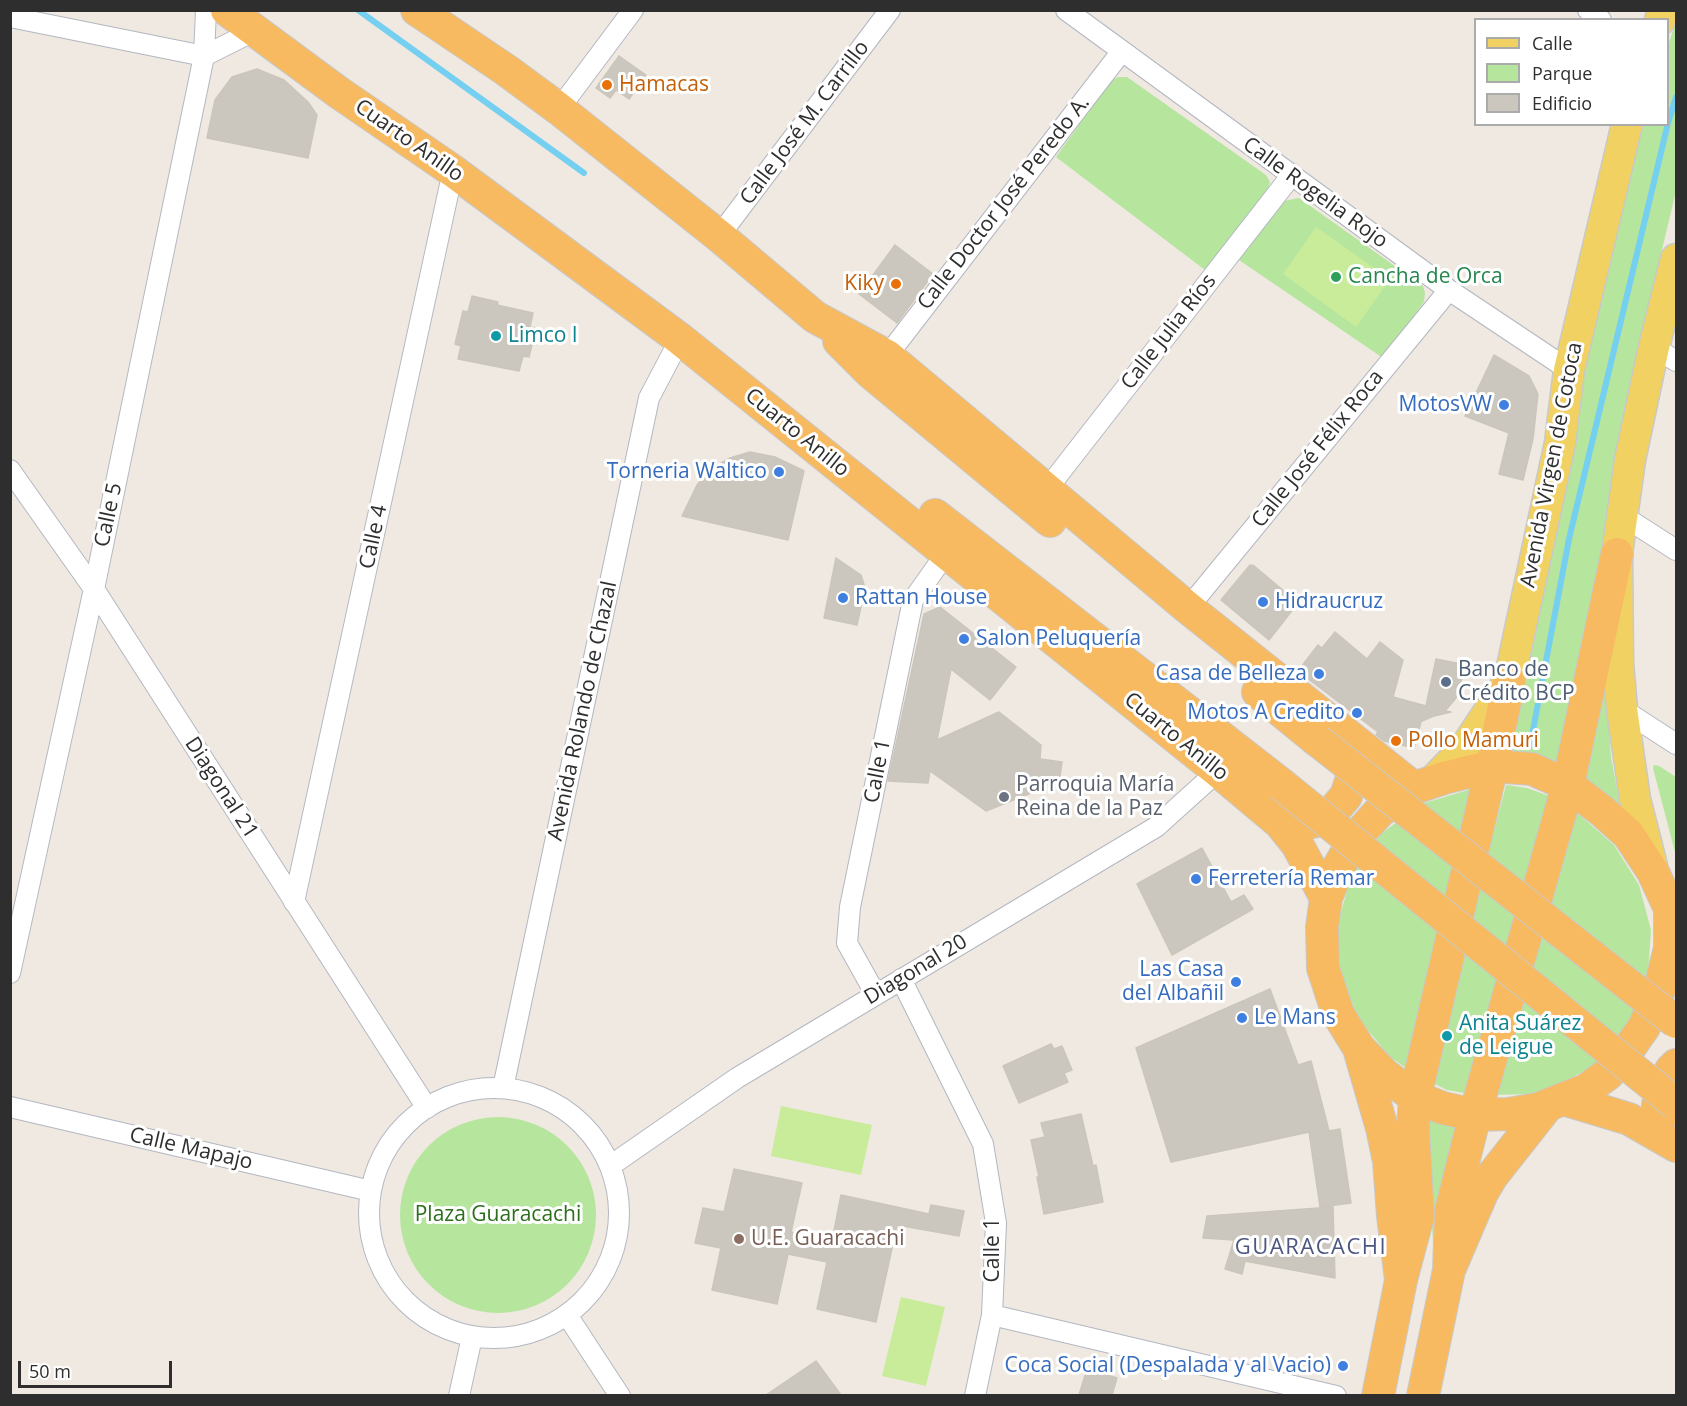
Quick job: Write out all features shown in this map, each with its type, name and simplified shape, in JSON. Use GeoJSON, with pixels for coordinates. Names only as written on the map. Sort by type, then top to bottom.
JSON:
{"type":"FeatureCollection","features":[{"type":"Feature","properties":{"kind":"highway","name":"Cuarto Anillo"},"geometry":{"type":"LineString","coordinates":[[227,10],[338,92],[453,171],[680,339],[947,552],[1280,823],[1297,844],[1326,898]]}},
{"type":"Feature","properties":{"kind":"highway"},"geometry":{"type":"LineString","coordinates":[[417,10],[559,109],[719,236],[816,317],[871,373],[1325,733],[1677,1022]]}},
{"type":"Feature","properties":{"kind":"highway"},"geometry":{"type":"LineString","coordinates":[[816,317],[887,356],[1188,608],[1325,733],[1423,785]]}},
{"type":"Feature","properties":{"kind":"highway"},"geometry":{"type":"LineString","coordinates":[[680,339],[831,435],[1281,784],[1677,1104]]}},
{"type":"Feature","properties":{"kind":"highway"},"geometry":{"type":"LineString","coordinates":[[1423,1395],[1449,1270],[1451,1211],[1475,1115],[1568,785],[1617,554]]}},
{"type":"Feature","properties":{"kind":"highway"},"geometry":{"type":"LineString","coordinates":[[1377,1395],[1401,1280],[1418,1216],[1413,1129],[1415,1097],[1492,766],[1509,681]]}},
{"type":"Feature","properties":{"kind":"highway"},"geometry":{"type":"LineString","coordinates":[[1280,823],[1299,825],[1317,821],[1333,811],[1346,796],[1352,778],[1353,759],[1347,740],[1325,733]]}},
{"type":"Feature","properties":{"kind":"highway"},"geometry":{"type":"LineString","coordinates":[[1492,766],[1532,769],[1568,785],[1628,834],[1653,872],[1673,915],[1670,948],[1660,988],[1644,1027],[1608,1074],[1586,1090],[1556,1102],[1508,1114],[1475,1115],[1443,1108],[1415,1097],[1384,1075],[1359,1048],[1338,1014],[1323,968],[1322,927],[1326,898],[1339,866],[1356,837],[1380,811],[1423,785],[1492,766]]}},
{"type":"Feature","properties":{"kind":"highway"},"geometry":{"type":"LineString","coordinates":[[1359,1048],[1389,1161],[1401,1280]]}},
{"type":"Feature","properties":{"kind":"highway"},"geometry":{"type":"LineString","coordinates":[[1673,1143],[1661,1123],[1658,1105],[1662,1086],[1671,1070],[1677,1065]]}},
{"type":"Feature","properties":{"kind":"highway"},"geometry":{"type":"LineString","coordinates":[[1556,1102],[1629,1119],[1673,1143]]}},
{"type":"Feature","properties":{"kind":"highway"},"geometry":{"type":"LineString","coordinates":[[1449,1270],[1482,1193],[1492,1176],[1556,1102]]}},
{"type":"Feature","properties":{"kind":"main road","name":"Avenida Virgen de Cotoca"},"geometry":{"type":"LineString","coordinates":[[1423,785],[1464,749],[1509,681],[1560,443],[1569,370],[1627,126]]}},
{"type":"Feature","properties":{"kind":"main road"},"geometry":{"type":"LineString","coordinates":[[1653,872],[1635,800],[1622,709],[1618,663],[1617,554],[1630,460],[1666,354],[1677,260]]}},
{"type":"Feature","properties":{"kind":"street","name":"Calle 5"},"geometry":{"type":"LineString","coordinates":[[10,973],[94,589],[204,56],[206,10]]}},
{"type":"Feature","properties":{"kind":"street"},"geometry":{"type":"LineString","coordinates":[[559,109],[633,10]]}},
{"type":"Feature","properties":{"kind":"street","name":"Calle José M. Carrillo"},"geometry":{"type":"LineString","coordinates":[[719,236],[890,10]]}},
{"type":"Feature","properties":{"kind":"street","name":"Calle Rogelia Rojo"},"geometry":{"type":"LineString","coordinates":[[1066,10],[1449,290],[1569,370]]}},
{"type":"Feature","properties":{"kind":"street"},"geometry":{"type":"LineString","coordinates":[[10,17],[204,56],[255,31]]}},
{"type":"Feature","properties":{"kind":"street","name":"Calle Doctor José Peredo A."},"geometry":{"type":"LineString","coordinates":[[887,356],[1122,51]]}},
{"type":"Feature","properties":{"kind":"street","name":"Calle 4"},"geometry":{"type":"LineString","coordinates":[[294,902],[453,171]]}},
{"type":"Feature","properties":{"kind":"street","name":"Calle Julia Ríos"},"geometry":{"type":"LineString","coordinates":[[1047,489],[1291,176]]}},
{"type":"Feature","properties":{"kind":"street","name":"Calle José Félix Roca"},"geometry":{"type":"LineString","coordinates":[[1188,608],[1449,290]]}},
{"type":"Feature","properties":{"kind":"street","name":"Avenida Rolando de Chazal"},"geometry":{"type":"LineString","coordinates":[[503,1088],[649,398],[680,339]]}},
{"type":"Feature","properties":{"kind":"street","name":"Diagonal 21"},"geometry":{"type":"LineString","coordinates":[[10,470],[94,589],[427,1108]]}},
{"type":"Feature","properties":{"kind":"street"},"geometry":{"type":"LineString","coordinates":[[1623,516],[1677,550]]}},
{"type":"Feature","properties":{"kind":"street","name":"Calle 1"},"geometry":{"type":"LineString","coordinates":[[876,995],[847,943],[850,907],[913,600],[947,552]]}},
{"type":"Feature","properties":{"kind":"street"},"geometry":{"type":"LineString","coordinates":[[1622,709],[1677,744]]}},
{"type":"Feature","properties":{"kind":"street","name":"Diagonal 20"},"geometry":{"type":"LineString","coordinates":[[610,1166],[737,1078],[1156,827],[1218,771]]}},
{"type":"Feature","properties":{"kind":"street","name":"Calle 1"},"geometry":{"type":"LineString","coordinates":[[901,979],[983,1144],[996,1223],[992,1315],[975,1395]]}},
{"type":"Feature","properties":{"kind":"street"},"geometry":{"type":"LineString","coordinates":[[503,1088],[537,1095],[568,1111],[593,1136],[610,1166],[619,1207],[614,1248],[596,1286],[567,1315],[537,1331],[516,1336],[505,1338],[471,1336],[440,1327],[413,1309],[391,1285],[376,1256],[369,1224],[371,1191],[382,1159],[401,1130],[427,1108],[450,1096],[476,1089],[503,1088]]}},
{"type":"Feature","properties":{"kind":"street","name":"Calle Mapajo"},"geometry":{"type":"LineString","coordinates":[[10,1107],[371,1191]]}},
{"type":"Feature","properties":{"kind":"street"},"geometry":{"type":"LineString","coordinates":[[567,1315],[620,1395]]}},
{"type":"Feature","properties":{"kind":"street"},"geometry":{"type":"LineString","coordinates":[[992,1315],[1336,1395]]}},
{"type":"Feature","properties":{"kind":"street"},"geometry":{"type":"LineString","coordinates":[[459,1395],[471,1336]]}},
{"type":"Feature","properties":{"kind":"green space"},"geometry":{"type":"Polygon","coordinates":[[[1676,22],[1676,191],[1643,329],[1607,544],[1560,765],[1512,750],[1579,422],[1588,332],[1642,126],[1669,126],[1669,42],[1676,22]]]}},
{"type":"Feature","properties":{"kind":"green space"},"geometry":{"type":"Polygon","coordinates":[[[1118,77],[1127,77],[1266,175],[1270,182],[1268,189],[1205,270],[1056,157],[1110,82],[1118,77]]]}},
{"type":"Feature","properties":{"kind":"green space"},"geometry":{"type":"Polygon","coordinates":[[[1299,198],[1423,286],[1424,302],[1383,358],[1239,260],[1284,201],[1299,198]]]}},
{"type":"Feature","properties":{"kind":"green space","name":"Cancha de Orca"},"geometry":{"type":"Polygon","coordinates":[[[1316,227],[1390,279],[1356,327],[1283,274],[1316,227]]]}},
{"type":"Feature","properties":{"kind":"green space"},"geometry":{"type":"Polygon","coordinates":[[[1606,685],[1611,757],[1620,805],[1579,776],[1606,685]]]}},
{"type":"Feature","properties":{"kind":"green space"},"geometry":{"type":"Polygon","coordinates":[[[1654,765],[1676,777],[1676,856],[1653,768],[1654,765]]]}},
{"type":"Feature","properties":{"kind":"green space"},"geometry":{"type":"Polygon","coordinates":[[[1506,785],[1527,788],[1552,797],[1464,1093],[1447,1090],[1429,1081],[1506,785]]]}},
{"type":"Feature","properties":{"kind":"green space"},"geometry":{"type":"Polygon","coordinates":[[[1475,788],[1406,1068],[1389,1056],[1358,1018],[1340,972],[1338,922],[1352,874],[1381,834],[1421,804],[1475,788]]]}},
{"type":"Feature","properties":{"kind":"green space"},"geometry":{"type":"Polygon","coordinates":[[[1575,811],[1614,845],[1639,885],[1651,930],[1648,974],[1630,1022],[1598,1063],[1568,1080],[1531,1094],[1491,1095],[1575,811]]]}},
{"type":"Feature","properties":{"kind":"green space"},"geometry":{"type":"Polygon","coordinates":[[[781,1106],[872,1125],[861,1175],[771,1156],[781,1106]]]}},
{"type":"Feature","properties":{"kind":"green space"},"geometry":{"type":"Polygon","coordinates":[[[1426,1113],[1456,1126],[1433,1244],[1426,1113]]]}},
{"type":"Feature","properties":{"kind":"green space","name":"Plaza Guaracachi"},"geometry":{"type":"Polygon","coordinates":[[[508,1117],[536,1124],[553,1133],[568,1145],[580,1160],[589,1177],[595,1196],[595,1234],[589,1253],[580,1270],[568,1285],[553,1297],[536,1306],[517,1312],[488,1313],[460,1306],[443,1297],[428,1285],[416,1270],[407,1253],[401,1234],[400,1205],[407,1177],[416,1160],[428,1145],[443,1133],[460,1124],[479,1118],[508,1117]]]}},
{"type":"Feature","properties":{"kind":"green space"},"geometry":{"type":"Polygon","coordinates":[[[901,1297],[945,1307],[926,1386],[882,1376],[901,1297]]]}},
{"type":"Feature","properties":{"kind":"building"},"geometry":{"type":"Polygon","coordinates":[[[619,56],[646,75],[629,99],[616,90],[610,98],[596,88],[619,56]]]}},
{"type":"Feature","properties":{"kind":"building"},"geometry":{"type":"Polygon","coordinates":[[[257,69],[284,80],[308,102],[317,115],[308,158],[207,138],[215,100],[232,77],[257,69]]]}},
{"type":"Feature","properties":{"kind":"building","name":"Kiky"},"geometry":{"type":"Polygon","coordinates":[[[895,245],[933,274],[897,323],[859,294],[895,245]]]}},
{"type":"Feature","properties":{"kind":"building","name":"Limco I"},"geometry":{"type":"Polygon","coordinates":[[[472,296],[498,302],[497,305],[533,313],[530,327],[536,328],[529,357],[523,356],[519,371],[458,359],[461,346],[455,344],[463,311],[468,312],[472,296]]]}},
{"type":"Feature","properties":{"kind":"building","name":"MotosVW"},"geometry":{"type":"Polygon","coordinates":[[[1494,355],[1529,376],[1538,394],[1533,439],[1523,480],[1499,474],[1509,433],[1465,416],[1494,355]]]}},
{"type":"Feature","properties":{"kind":"building"},"geometry":{"type":"Polygon","coordinates":[[[750,452],[775,457],[804,471],[788,540],[682,516],[697,485],[711,469],[730,458],[750,452]]]}},
{"type":"Feature","properties":{"kind":"building"},"geometry":{"type":"Polygon","coordinates":[[[836,558],[861,575],[865,588],[857,625],[824,618],[836,558]]]}},
{"type":"Feature","properties":{"kind":"building","name":"Hidraucruz"},"geometry":{"type":"Polygon","coordinates":[[[1250,565],[1253,565],[1298,603],[1269,640],[1221,600],[1250,565]]]}},
{"type":"Feature","properties":{"kind":"building"},"geometry":{"type":"Polygon","coordinates":[[[940,607],[1016,667],[990,700],[951,669],[937,740],[999,712],[1041,745],[1040,759],[1062,762],[1059,784],[1037,783],[1036,791],[986,811],[930,771],[928,783],[888,781],[924,614],[940,607]]]}},
{"type":"Feature","properties":{"kind":"building"},"geometry":{"type":"Polygon","coordinates":[[[1335,632],[1367,659],[1380,642],[1403,660],[1393,697],[1426,706],[1436,659],[1466,665],[1456,698],[1445,711],[1451,712],[1422,721],[1422,718],[1414,748],[1384,741],[1376,735],[1378,732],[1298,671],[1318,645],[1322,648],[1335,632]]]}},
{"type":"Feature","properties":{"kind":"building"},"geometry":{"type":"Polygon","coordinates":[[[1202,848],[1231,902],[1244,895],[1253,909],[1172,955],[1137,884],[1202,848]]]}},
{"type":"Feature","properties":{"kind":"building"},"geometry":{"type":"Polygon","coordinates":[[[1270,989],[1298,1065],[1311,1061],[1329,1131],[1340,1129],[1351,1203],[1320,1207],[1309,1132],[1171,1162],[1136,1048],[1270,989]]]}},
{"type":"Feature","properties":{"kind":"building"},"geometry":{"type":"Polygon","coordinates":[[[1051,1044],[1054,1049],[1062,1046],[1072,1070],[1064,1073],[1068,1082],[1019,1103],[1003,1066],[1051,1044]]]}},
{"type":"Feature","properties":{"kind":"building"},"geometry":{"type":"Polygon","coordinates":[[[1081,1114],[1093,1166],[1096,1165],[1103,1202],[1044,1214],[1031,1140],[1045,1137],[1041,1123],[1081,1114]]]}},
{"type":"Feature","properties":{"kind":"building"},"geometry":{"type":"Polygon","coordinates":[[[734,1169],[802,1183],[791,1232],[832,1241],[841,1195],[929,1214],[931,1205],[964,1211],[959,1236],[897,1225],[876,1322],[817,1309],[827,1262],[788,1254],[777,1304],[712,1290],[721,1248],[695,1243],[703,1208],[724,1212],[734,1169]]]}},
{"type":"Feature","properties":{"kind":"building"},"geometry":{"type":"Polygon","coordinates":[[[1333,1207],[1335,1278],[1245,1261],[1242,1274],[1225,1269],[1234,1240],[1203,1238],[1207,1216],[1333,1207]]]}},
{"type":"Feature","properties":{"kind":"building"},"geometry":{"type":"Polygon","coordinates":[[[816,1361],[841,1395],[766,1395],[816,1361]]]}},
{"type":"Feature","properties":{"kind":"building"},"geometry":{"type":"Polygon","coordinates":[[[1087,1369],[1117,1378],[1112,1395],[1079,1395],[1087,1369]]]}},
{"type":"Feature","properties":{"kind":"waterway"},"geometry":{"type":"LineString","coordinates":[[358,10],[584,173]]}},
{"type":"Feature","properties":{"kind":"waterway"},"geometry":{"type":"LineString","coordinates":[[1669,120],[1676,97]]}},
{"type":"Feature","properties":{"kind":"waterway"},"geometry":{"type":"LineString","coordinates":[[1530,746],[1569,539],[1667,126]]}},
{"type":"Feature","properties":{"kind":"place","name":"Hamacas"},"geometry":{"type":"Point","coordinates":[607,85]}},
{"type":"Feature","properties":{"kind":"place","name":"Cancha de Orca"},"geometry":{"type":"Point","coordinates":[1336,277]}},
{"type":"Feature","properties":{"kind":"place","name":"Kiky"},"geometry":{"type":"Point","coordinates":[896,284]}},
{"type":"Feature","properties":{"kind":"place","name":"Limco I"},"geometry":{"type":"Point","coordinates":[496,336]}},
{"type":"Feature","properties":{"kind":"place","name":"MotosVW"},"geometry":{"type":"Point","coordinates":[1504,405]}},
{"type":"Feature","properties":{"kind":"place","name":"Torneria Waltico"},"geometry":{"type":"Point","coordinates":[779,472]}},
{"type":"Feature","properties":{"kind":"place","name":"Rattan House"},"geometry":{"type":"Point","coordinates":[843,598]}},
{"type":"Feature","properties":{"kind":"place","name":"Hidraucruz"},"geometry":{"type":"Point","coordinates":[1263,602]}},
{"type":"Feature","properties":{"kind":"place","name":"Salon Peluquería"},"geometry":{"type":"Point","coordinates":[964,639]}},
{"type":"Feature","properties":{"kind":"place","name":"Casa de Belleza"},"geometry":{"type":"Point","coordinates":[1319,674]}},
{"type":"Feature","properties":{"kind":"place","name":"Banco de Crédito BCP"},"geometry":{"type":"Point","coordinates":[1446,682]}},
{"type":"Feature","properties":{"kind":"place","name":"Motos A Credito"},"geometry":{"type":"Point","coordinates":[1357,713]}},
{"type":"Feature","properties":{"kind":"place","name":"Pollo Mamuri"},"geometry":{"type":"Point","coordinates":[1396,741]}},
{"type":"Feature","properties":{"kind":"place","name":"Parroquia María Reina de la Paz"},"geometry":{"type":"Point","coordinates":[1004,797]}},
{"type":"Feature","properties":{"kind":"place","name":"Ferretería Remar"},"geometry":{"type":"Point","coordinates":[1196,879]}},
{"type":"Feature","properties":{"kind":"place","name":"Las Casa del Albañil"},"geometry":{"type":"Point","coordinates":[1236,982]}},
{"type":"Feature","properties":{"kind":"place","name":"Le Mans"},"geometry":{"type":"Point","coordinates":[1242,1018]}},
{"type":"Feature","properties":{"kind":"place","name":"Anita Suárez de Leigue"},"geometry":{"type":"Point","coordinates":[1447,1036]}},
{"type":"Feature","properties":{"kind":"place","name":"U.E. Guaracachi"},"geometry":{"type":"Point","coordinates":[739,1239]}},
{"type":"Feature","properties":{"kind":"place","name":"Coca Social (Despalada y al Vacio)"},"geometry":{"type":"Point","coordinates":[1343,1366]}},
{"type":"Feature","properties":{"kind":"district","name":"GUARACACHI"},"geometry":{"type":"Point","coordinates":[1311,1248]}}]}
